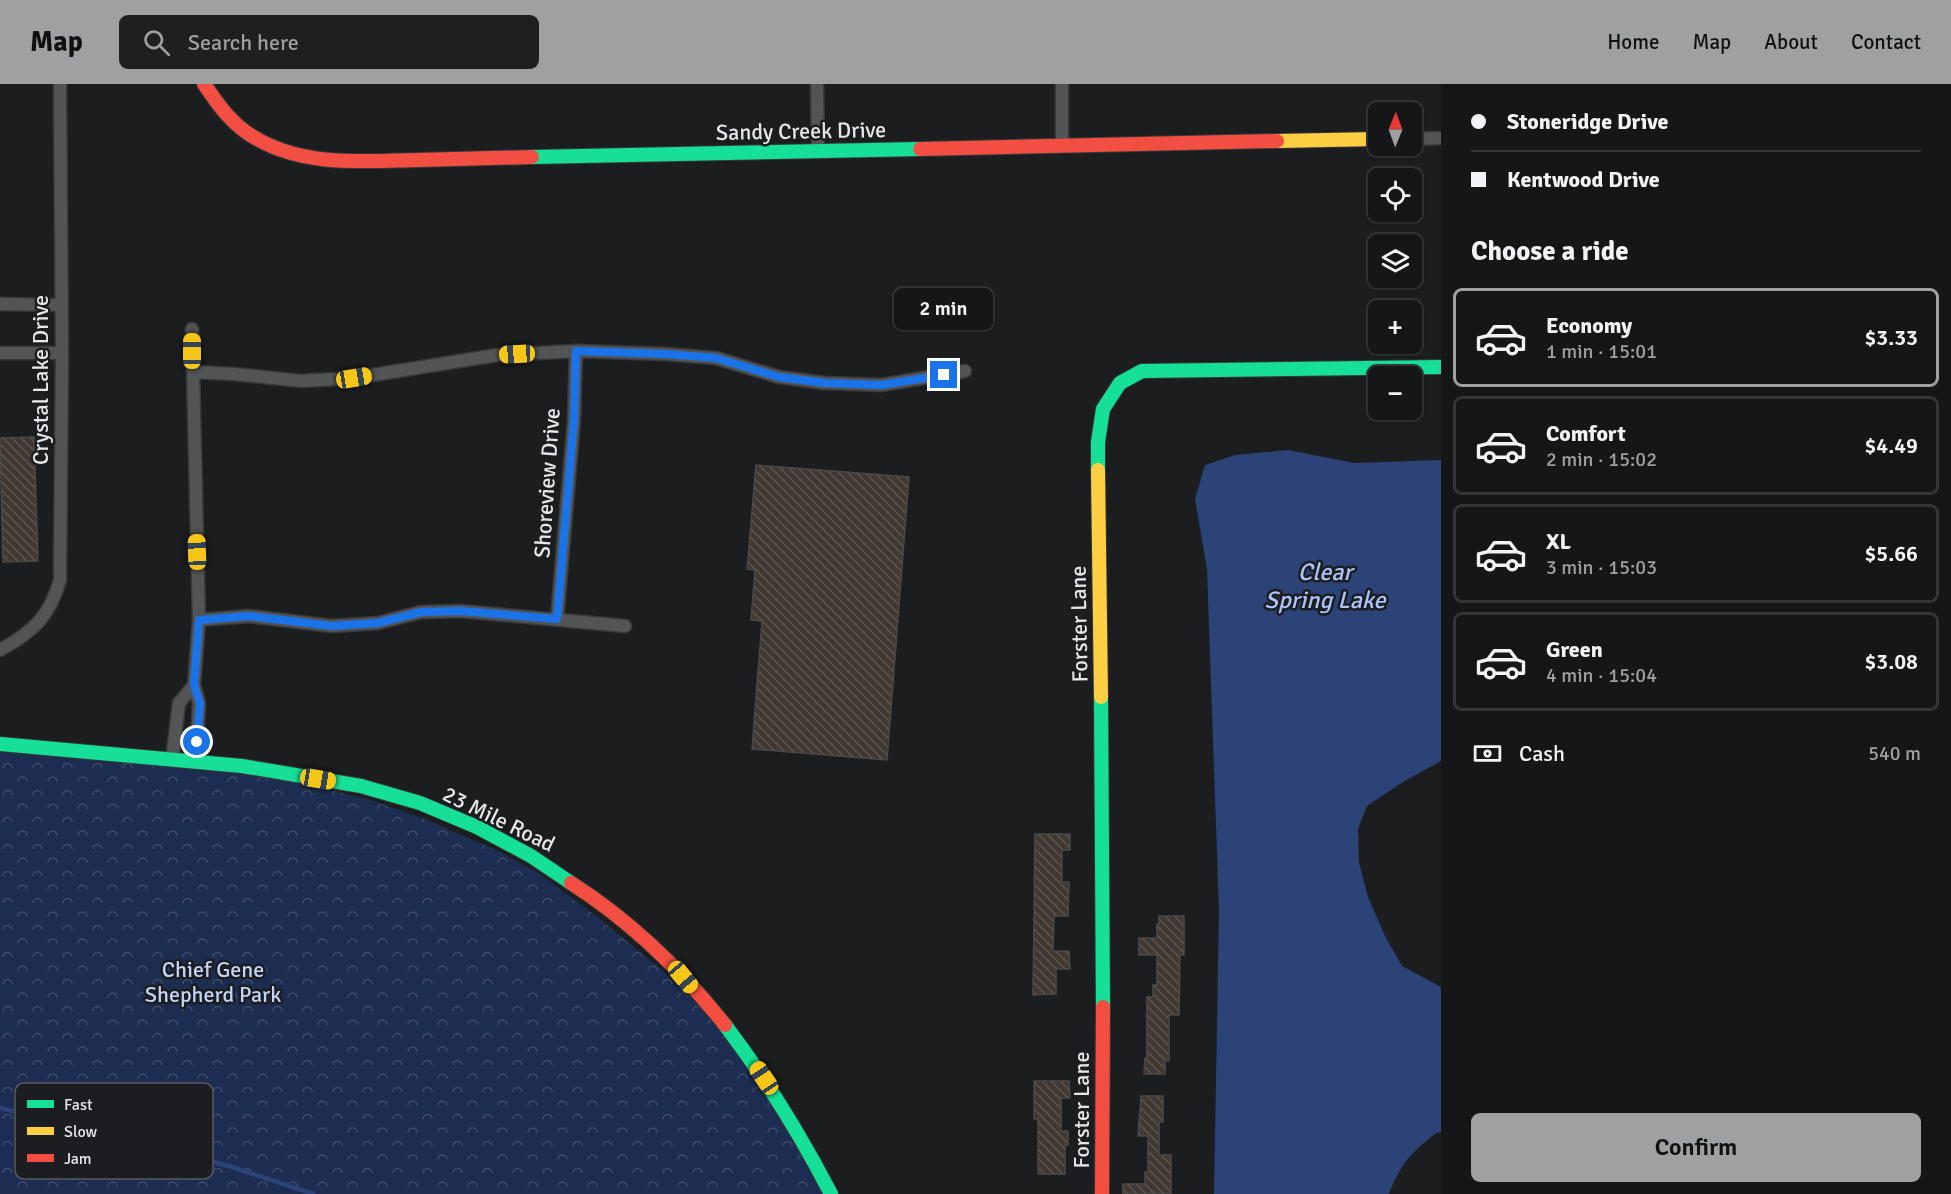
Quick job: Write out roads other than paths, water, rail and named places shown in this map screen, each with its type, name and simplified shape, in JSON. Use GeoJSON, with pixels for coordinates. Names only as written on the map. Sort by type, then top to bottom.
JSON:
{"type":"FeatureCollection","features":[{"type":"Feature","properties":{"kind":"street","name":"Crystal Lake Drive"},"geometry":{"type":"LineString","coordinates":[[0,650],[25,634],[43,617],[55,599],[60,580],[62,305],[60,84]]}},
{"type":"Feature","properties":{"kind":"street","name":"Sandy Creek Drive"},"geometry":{"type":"LineString","coordinates":[[204,84],[234,123],[254,137],[291,153],[322,160],[818,152],[1368,139]]}},
{"type":"Feature","properties":{"kind":"street"},"geometry":{"type":"LineString","coordinates":[[818,84],[818,152]]}},
{"type":"Feature","properties":{"kind":"street"},"geometry":{"type":"LineString","coordinates":[[1062,84],[1062,146]]}},
{"type":"Feature","properties":{"kind":"street"},"geometry":{"type":"LineString","coordinates":[[1422,139],[1441,138]]}},
{"type":"Feature","properties":{"kind":"street"},"geometry":{"type":"LineString","coordinates":[[0,304],[62,305]]}},
{"type":"Feature","properties":{"kind":"street"},"geometry":{"type":"LineString","coordinates":[[192,329],[199,620],[194,685],[200,703],[196,762]]}},
{"type":"Feature","properties":{"kind":"street"},"geometry":{"type":"LineString","coordinates":[[193,372],[301,381],[354,378],[497,355],[576,351],[716,358],[779,377],[825,383],[881,385],[965,371]]}},
{"type":"Feature","properties":{"kind":"street","name":"Shoreview Drive"},"geometry":{"type":"LineString","coordinates":[[557,619],[574,420],[576,351]]}},
{"type":"Feature","properties":{"kind":"street"},"geometry":{"type":"LineString","coordinates":[[0,353],[62,352]]}},
{"type":"Feature","properties":{"kind":"street","name":"Forster Lane"},"geometry":{"type":"LineString","coordinates":[[1102,1194],[1103,850],[1098,442],[1103,409],[1120,383],[1142,371],[1441,367]]}},
{"type":"Feature","properties":{"kind":"street"},"geometry":{"type":"LineString","coordinates":[[199,620],[249,616],[332,626],[378,623],[421,612],[461,611],[625,626]]}},
{"type":"Feature","properties":{"kind":"street"},"geometry":{"type":"LineString","coordinates":[[172,760],[179,704],[194,685]]}},
{"type":"Feature","properties":{"kind":"street","name":"23 Mile Road"},"geometry":{"type":"LineString","coordinates":[[0,744],[242,766],[360,786],[395,795],[460,820],[521,849],[552,868],[640,937],[683,977],[753,1063],[784,1108],[831,1194]]}},
{"type":"Feature","properties":{"kind":"water","name":"Clear Spring Lake"},"geometry":{"type":"Polygon","coordinates":[[[1288,450],[1354,463],[1441,460],[1441,761],[1403,782],[1367,806],[1358,829],[1359,862],[1368,897],[1385,936],[1402,966],[1441,987],[1441,1132],[1436,1133],[1413,1153],[1398,1174],[1389,1194],[1214,1194],[1219,911],[1207,569],[1195,499],[1205,465],[1235,455],[1288,450]]]}},
{"type":"Feature","properties":{"kind":"waterway"},"geometry":{"type":"LineString","coordinates":[[0,1108],[15,1112]]}},
{"type":"Feature","properties":{"kind":"waterway"},"geometry":{"type":"LineString","coordinates":[[213,1162],[313,1194]]}},
{"type":"Feature","properties":{"kind":"park label","name":"Chief Gene Shepherd Park"},"geometry":{"type":"Point","coordinates":[213,982]}}]}
